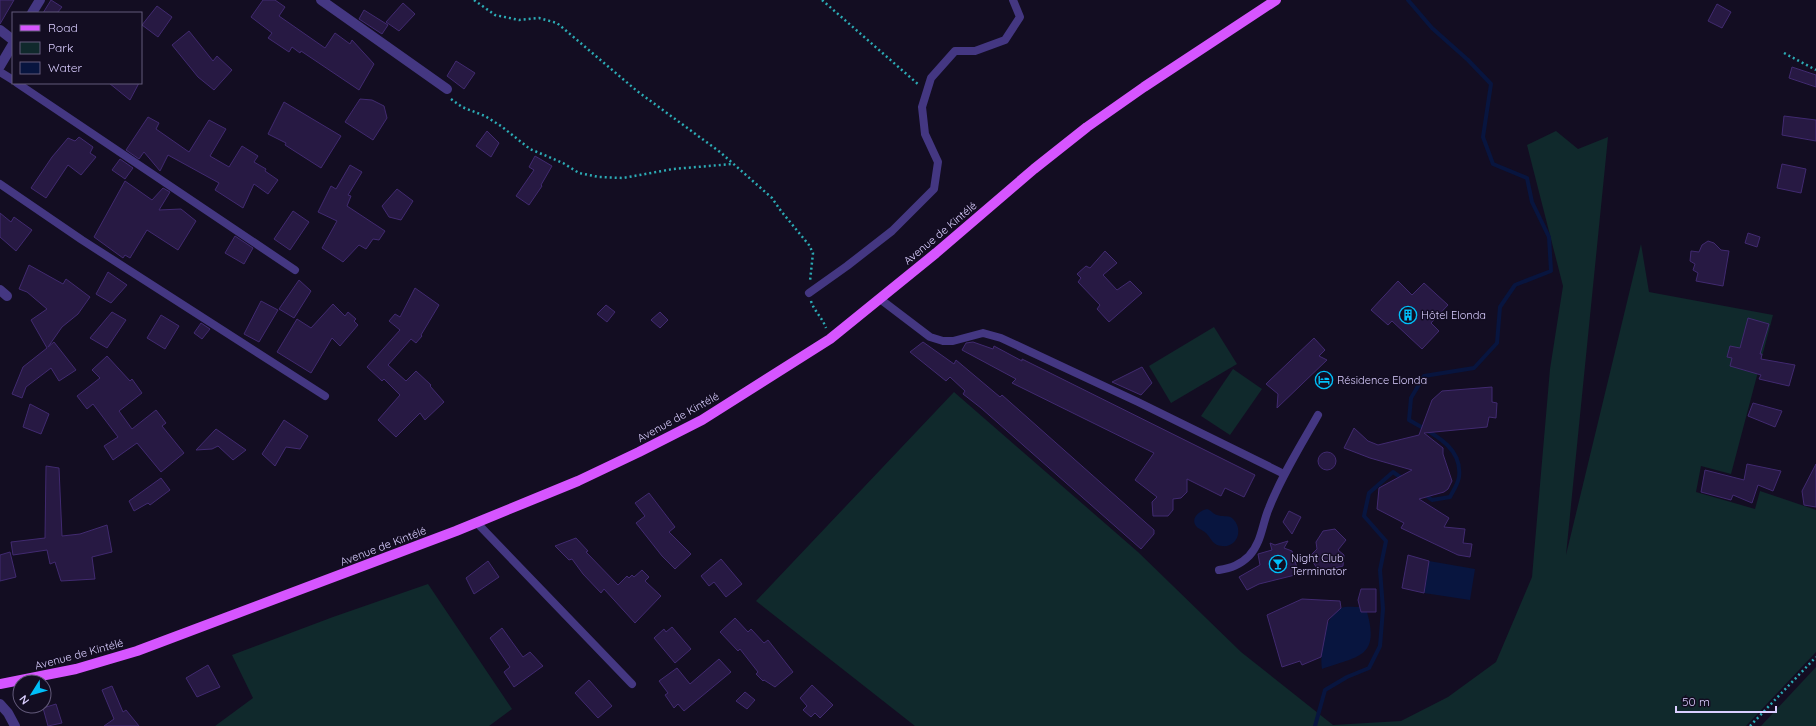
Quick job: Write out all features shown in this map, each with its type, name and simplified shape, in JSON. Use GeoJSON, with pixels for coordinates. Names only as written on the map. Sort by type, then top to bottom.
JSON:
{"type":"FeatureCollection","features":[{"type":"Feature","properties":{"kind":"main road","name":"Avenue de Kintélé"},"geometry":{"type":"LineString","coordinates":[[0,684],[76,669],[137,651],[477,523],[584,478],[702,420],[830,338],[880,299],[1034,169],[1087,127],[1144,87],[1276,0]]}},
{"type":"Feature","properties":{"kind":"street"},"geometry":{"type":"LineString","coordinates":[[33,12],[40,0]]}},
{"type":"Feature","properties":{"kind":"street"},"geometry":{"type":"LineString","coordinates":[[321,0],[448,93]]}},
{"type":"Feature","properties":{"kind":"street"},"geometry":{"type":"LineString","coordinates":[[0,30],[12,39]]}},
{"type":"Feature","properties":{"kind":"street"},"geometry":{"type":"LineString","coordinates":[[0,66],[12,46]]}},
{"type":"Feature","properties":{"kind":"street"},"geometry":{"type":"LineString","coordinates":[[0,704],[16,726]]}},
{"type":"Feature","properties":{"kind":"lane"},"geometry":{"type":"LineString","coordinates":[[809,293],[892,231],[934,189],[938,162],[925,134],[922,107],[931,78],[955,51],[975,51],[1005,40],[1020,17],[1013,0]]}},
{"type":"Feature","properties":{"kind":"lane"},"geometry":{"type":"LineString","coordinates":[[0,72],[12,79]]}},
{"type":"Feature","properties":{"kind":"lane"},"geometry":{"type":"LineString","coordinates":[[18,84],[295,270]]}},
{"type":"Feature","properties":{"kind":"lane"},"geometry":{"type":"LineString","coordinates":[[0,184],[82,240],[325,396]]}},
{"type":"Feature","properties":{"kind":"lane"},"geometry":{"type":"LineString","coordinates":[[880,299],[930,337],[943,341],[953,341],[983,332],[1001,338],[1138,402],[1284,474]]}},
{"type":"Feature","properties":{"kind":"lane"},"geometry":{"type":"LineString","coordinates":[[1219,570],[1235,567],[1249,555],[1260,540],[1268,509],[1284,474],[1318,415]]}},
{"type":"Feature","properties":{"kind":"lane"},"geometry":{"type":"LineString","coordinates":[[477,523],[632,684]]}},
{"type":"Feature","properties":{"kind":"path"},"geometry":{"type":"LineString","coordinates":[[474,0],[495,15],[519,20],[539,18],[557,23],[637,90],[720,152],[772,198],[781,212],[809,245],[813,253],[809,293],[813,308],[822,318],[830,338]]}},
{"type":"Feature","properties":{"kind":"path"},"geometry":{"type":"LineString","coordinates":[[822,0],[927,92]]}},
{"type":"Feature","properties":{"kind":"path"},"geometry":{"type":"LineString","coordinates":[[1784,53],[1816,70]]}},
{"type":"Feature","properties":{"kind":"path"},"geometry":{"type":"LineString","coordinates":[[448,93],[462,107],[485,116],[501,126],[530,149],[563,163],[579,173],[599,177],[623,178],[673,169],[732,164]]}},
{"type":"Feature","properties":{"kind":"path"},"geometry":{"type":"LineString","coordinates":[[1750,726],[1816,657]]}},
{"type":"Feature","properties":{"kind":"green space"},"geometry":{"type":"Polygon","coordinates":[[[1556,131],[1578,149],[1608,137],[1566,555],[1641,244],[1649,292],[1773,315],[1731,474],[1701,466],[1696,492],[1755,509],[1760,491],[1816,510],[1816,652],[1746,726],[915,726],[756,601],[954,392],[1138,552],[1241,652],[1333,725],[1401,721],[1448,697],[1496,662],[1532,577],[1550,369],[1563,286],[1527,145],[1556,131]]]}},
{"type":"Feature","properties":{"kind":"green space"},"geometry":{"type":"Polygon","coordinates":[[[1214,327],[1237,364],[1171,403],[1149,366],[1214,327]]]}},
{"type":"Feature","properties":{"kind":"green space"},"geometry":{"type":"Polygon","coordinates":[[[1233,369],[1262,389],[1230,435],[1201,416],[1233,369]]]}},
{"type":"Feature","properties":{"kind":"green space"},"geometry":{"type":"Polygon","coordinates":[[[428,584],[512,709],[489,726],[215,726],[253,698],[232,655],[333,617],[428,584]]]}},
{"type":"Feature","properties":{"kind":"green space"},"geometry":{"type":"Polygon","coordinates":[[[1816,667],[1816,726],[1761,726],[1816,667]]]}},
{"type":"Feature","properties":{"kind":"water"},"geometry":{"type":"Polygon","coordinates":[[[1207,509],[1214,514],[1230,517],[1236,522],[1238,527],[1238,536],[1232,544],[1222,546],[1216,544],[1206,533],[1195,525],[1194,522],[1196,516],[1207,509]]]}},
{"type":"Feature","properties":{"kind":"water"},"geometry":{"type":"Polygon","coordinates":[[[1429,561],[1475,569],[1470,600],[1424,593],[1429,561]]]}},
{"type":"Feature","properties":{"kind":"water"},"geometry":{"type":"Polygon","coordinates":[[[1360,607],[1361,612],[1367,612],[1370,627],[1371,638],[1368,647],[1363,653],[1355,657],[1322,669],[1322,645],[1330,619],[1341,608],[1360,607]]]}},
{"type":"Feature","properties":{"kind":"building"},"geometry":{"type":"Polygon","coordinates":[[[0,0],[14,0],[0,24],[0,0]]]}},
{"type":"Feature","properties":{"kind":"building"},"geometry":{"type":"Polygon","coordinates":[[[51,0],[62,7],[58,12],[44,12],[51,0]]]}},
{"type":"Feature","properties":{"kind":"building"},"geometry":{"type":"Polygon","coordinates":[[[263,0],[275,0],[285,7],[279,16],[325,48],[335,33],[350,44],[352,40],[374,64],[359,90],[301,51],[300,53],[292,47],[289,52],[268,38],[272,33],[251,17],[263,0]]]}},
{"type":"Feature","properties":{"kind":"building"},"geometry":{"type":"Polygon","coordinates":[[[403,3],[415,14],[399,31],[386,22],[403,3]]]}},
{"type":"Feature","properties":{"kind":"building"},"geometry":{"type":"Polygon","coordinates":[[[1717,4],[1731,12],[1722,28],[1708,21],[1717,4]]]}},
{"type":"Feature","properties":{"kind":"building"},"geometry":{"type":"Polygon","coordinates":[[[157,6],[172,17],[158,37],[142,25],[157,6]]]}},
{"type":"Feature","properties":{"kind":"building"},"geometry":{"type":"Polygon","coordinates":[[[364,10],[388,25],[382,34],[359,19],[364,10]]]}},
{"type":"Feature","properties":{"kind":"building"},"geometry":{"type":"Polygon","coordinates":[[[189,31],[213,61],[217,56],[232,70],[214,90],[198,77],[172,45],[189,31]]]}},
{"type":"Feature","properties":{"kind":"building"},"geometry":{"type":"Polygon","coordinates":[[[456,61],[475,73],[464,89],[447,76],[456,61]]]}},
{"type":"Feature","properties":{"kind":"building"},"geometry":{"type":"Polygon","coordinates":[[[1792,67],[1816,75],[1816,87],[1789,78],[1792,67]]]}},
{"type":"Feature","properties":{"kind":"building"},"geometry":{"type":"Polygon","coordinates":[[[110,84],[138,84],[130,100],[110,84]]]}},
{"type":"Feature","properties":{"kind":"building"},"geometry":{"type":"Polygon","coordinates":[[[360,99],[372,100],[384,106],[387,118],[373,140],[345,122],[360,99]]]}},
{"type":"Feature","properties":{"kind":"building"},"geometry":{"type":"Polygon","coordinates":[[[284,102],[341,136],[321,168],[285,145],[286,143],[268,134],[284,102]]]}},
{"type":"Feature","properties":{"kind":"building"},"geometry":{"type":"Polygon","coordinates":[[[1784,116],[1816,120],[1816,141],[1782,135],[1784,116]]]}},
{"type":"Feature","properties":{"kind":"building"},"geometry":{"type":"Polygon","coordinates":[[[148,117],[159,123],[156,129],[189,152],[209,120],[226,129],[210,156],[229,167],[242,146],[258,156],[254,162],[266,169],[265,171],[278,180],[268,194],[254,184],[243,208],[215,190],[219,183],[168,155],[160,171],[144,152],[139,159],[126,150],[148,117]]]}},
{"type":"Feature","properties":{"kind":"building"},"geometry":{"type":"Polygon","coordinates":[[[487,131],[499,143],[491,157],[476,146],[487,131]]]}},
{"type":"Feature","properties":{"kind":"building"},"geometry":{"type":"Polygon","coordinates":[[[79,137],[93,147],[90,153],[96,157],[81,175],[68,165],[46,198],[31,188],[52,157],[68,138],[75,141],[79,137]]]}},
{"type":"Feature","properties":{"kind":"building"},"geometry":{"type":"Polygon","coordinates":[[[535,156],[552,166],[541,185],[542,186],[529,205],[516,196],[534,170],[529,167],[535,156]]]}},
{"type":"Feature","properties":{"kind":"building"},"geometry":{"type":"Polygon","coordinates":[[[120,159],[133,168],[125,179],[112,170],[120,159]]]}},
{"type":"Feature","properties":{"kind":"building"},"geometry":{"type":"Polygon","coordinates":[[[1782,164],[1806,169],[1801,193],[1777,188],[1782,164]]]}},
{"type":"Feature","properties":{"kind":"building"},"geometry":{"type":"Polygon","coordinates":[[[350,165],[362,172],[348,195],[351,196],[347,206],[385,231],[379,240],[373,239],[366,249],[359,245],[343,262],[322,248],[337,221],[318,212],[331,186],[336,189],[350,165]]]}},
{"type":"Feature","properties":{"kind":"building"},"geometry":{"type":"Polygon","coordinates":[[[125,181],[152,200],[163,188],[170,192],[159,210],[181,209],[196,221],[178,250],[147,230],[130,258],[125,255],[123,258],[94,237],[125,181]]]}},
{"type":"Feature","properties":{"kind":"building"},"geometry":{"type":"Polygon","coordinates":[[[397,189],[413,201],[401,220],[389,217],[382,206],[397,189]]]}},
{"type":"Feature","properties":{"kind":"building"},"geometry":{"type":"Polygon","coordinates":[[[293,211],[309,222],[290,250],[274,239],[293,211]]]}},
{"type":"Feature","properties":{"kind":"building"},"geometry":{"type":"Polygon","coordinates":[[[0,213],[11,222],[14,217],[32,230],[16,251],[0,237],[0,213]]]}},
{"type":"Feature","properties":{"kind":"building"},"geometry":{"type":"Polygon","coordinates":[[[1748,233],[1760,237],[1757,247],[1745,243],[1748,233]]]}},
{"type":"Feature","properties":{"kind":"building"},"geometry":{"type":"Polygon","coordinates":[[[235,236],[253,248],[244,264],[225,253],[235,236]]]}},
{"type":"Feature","properties":{"kind":"building"},"geometry":{"type":"Polygon","coordinates":[[[1708,241],[1714,243],[1721,250],[1729,251],[1723,286],[1696,281],[1698,273],[1693,270],[1695,264],[1690,261],[1691,251],[1699,252],[1702,245],[1708,241]]]}},
{"type":"Feature","properties":{"kind":"building"},"geometry":{"type":"Polygon","coordinates":[[[1105,251],[1117,263],[1103,275],[1117,290],[1130,281],[1142,293],[1109,322],[1097,309],[1100,305],[1078,282],[1081,278],[1077,274],[1086,266],[1090,268],[1105,251]]]}},
{"type":"Feature","properties":{"kind":"building"},"geometry":{"type":"Polygon","coordinates":[[[29,265],[63,284],[66,279],[90,297],[78,314],[62,327],[48,347],[54,342],[76,370],[59,381],[51,368],[26,387],[22,398],[12,394],[23,367],[47,348],[31,320],[47,309],[27,292],[19,289],[29,265]]]}},
{"type":"Feature","properties":{"kind":"building"},"geometry":{"type":"Polygon","coordinates":[[[108,272],[127,285],[111,303],[96,294],[108,272]]]}},
{"type":"Feature","properties":{"kind":"building"},"geometry":{"type":"Polygon","coordinates":[[[299,280],[311,291],[294,318],[279,309],[299,280]]]}},
{"type":"Feature","properties":{"kind":"building","name":"Hôtel Elonda"},"geometry":{"type":"Polygon","coordinates":[[[1398,281],[1412,295],[1424,283],[1448,305],[1431,323],[1439,331],[1422,349],[1392,321],[1388,325],[1371,310],[1398,281]]]}},
{"type":"Feature","properties":{"kind":"building"},"geometry":{"type":"Polygon","coordinates":[[[415,288],[439,305],[421,335],[422,336],[416,343],[411,339],[388,365],[406,381],[416,371],[431,385],[430,386],[444,402],[425,420],[420,413],[396,437],[378,420],[400,395],[384,379],[382,381],[367,367],[400,330],[389,321],[395,314],[400,317],[415,288]]]}},
{"type":"Feature","properties":{"kind":"building"},"geometry":{"type":"Polygon","coordinates":[[[261,301],[278,310],[259,342],[244,334],[261,301]]]}},
{"type":"Feature","properties":{"kind":"building"},"geometry":{"type":"Polygon","coordinates":[[[333,304],[345,316],[348,312],[356,319],[354,321],[358,325],[340,346],[332,338],[311,373],[277,352],[297,319],[311,328],[333,304]]]}},
{"type":"Feature","properties":{"kind":"building"},"geometry":{"type":"Polygon","coordinates":[[[606,305],[615,312],[607,322],[597,314],[606,305]]]}},
{"type":"Feature","properties":{"kind":"building"},"geometry":{"type":"Polygon","coordinates":[[[112,312],[126,320],[107,348],[90,338],[112,312]]]}},
{"type":"Feature","properties":{"kind":"building"},"geometry":{"type":"Polygon","coordinates":[[[660,312],[668,320],[660,328],[651,320],[660,312]]]}},
{"type":"Feature","properties":{"kind":"building"},"geometry":{"type":"Polygon","coordinates":[[[161,315],[179,326],[165,349],[147,338],[161,315]]]}},
{"type":"Feature","properties":{"kind":"building"},"geometry":{"type":"Polygon","coordinates":[[[1748,318],[1769,324],[1760,354],[1762,354],[1761,359],[1795,365],[1789,386],[1759,379],[1761,375],[1730,366],[1732,358],[1727,357],[1730,346],[1740,348],[1748,318]]]}},
{"type":"Feature","properties":{"kind":"building"},"geometry":{"type":"Polygon","coordinates":[[[201,323],[210,329],[202,339],[194,333],[201,323]]]}},
{"type":"Feature","properties":{"kind":"building"},"geometry":{"type":"Polygon","coordinates":[[[1314,338],[1325,350],[1319,356],[1327,360],[1277,408],[1278,394],[1266,384],[1314,338]]]}},
{"type":"Feature","properties":{"kind":"building"},"geometry":{"type":"Polygon","coordinates":[[[923,342],[954,364],[956,360],[1000,397],[1002,395],[1154,530],[1154,534],[1141,549],[981,408],[963,394],[965,391],[950,377],[946,381],[910,352],[923,342]]]}},
{"type":"Feature","properties":{"kind":"building"},"geometry":{"type":"Polygon","coordinates":[[[973,342],[993,349],[994,346],[1022,361],[1022,359],[1255,475],[1244,497],[1225,488],[1221,496],[1187,479],[1187,492],[1181,498],[1173,499],[1173,510],[1168,516],[1153,516],[1152,502],[1157,497],[1135,480],[1154,453],[1012,383],[1016,379],[962,350],[966,343],[973,342]]]}},
{"type":"Feature","properties":{"kind":"building"},"geometry":{"type":"Polygon","coordinates":[[[107,356],[130,381],[132,379],[142,393],[119,411],[132,429],[156,410],[166,423],[162,426],[184,453],[161,472],[137,443],[113,460],[104,446],[118,437],[93,404],[87,409],[77,396],[100,378],[92,370],[107,356]]]}},
{"type":"Feature","properties":{"kind":"building"},"geometry":{"type":"Polygon","coordinates":[[[1142,367],[1152,383],[1141,395],[1112,382],[1142,367]]]}},
{"type":"Feature","properties":{"kind":"building"},"geometry":{"type":"Polygon","coordinates":[[[1492,387],[1492,402],[1497,403],[1496,418],[1489,417],[1487,427],[1424,433],[1443,448],[1443,454],[1452,481],[1448,489],[1444,492],[1419,499],[1449,518],[1444,527],[1465,529],[1463,543],[1472,544],[1470,557],[1458,555],[1401,528],[1404,523],[1377,509],[1379,488],[1412,470],[1370,458],[1344,448],[1354,428],[1368,441],[1378,445],[1419,435],[1432,400],[1442,391],[1492,387]]]}},
{"type":"Feature","properties":{"kind":"building"},"geometry":{"type":"Polygon","coordinates":[[[1753,403],[1782,411],[1775,427],[1748,416],[1753,403]]]}},
{"type":"Feature","properties":{"kind":"building"},"geometry":{"type":"Polygon","coordinates":[[[30,404],[49,414],[41,434],[23,427],[30,404]]]}},
{"type":"Feature","properties":{"kind":"building"},"geometry":{"type":"Polygon","coordinates":[[[284,420],[308,436],[300,449],[286,447],[275,466],[262,454],[284,420]]]}},
{"type":"Feature","properties":{"kind":"building"},"geometry":{"type":"Polygon","coordinates":[[[216,429],[246,450],[233,460],[218,446],[212,449],[196,450],[216,429]]]}},
{"type":"Feature","properties":{"kind":"building"},"geometry":{"type":"Polygon","coordinates":[[[1327,452],[1333,455],[1336,461],[1333,467],[1327,470],[1321,467],[1318,461],[1321,455],[1327,452]]]}},
{"type":"Feature","properties":{"kind":"building"},"geometry":{"type":"Polygon","coordinates":[[[1747,464],[1781,471],[1773,491],[1758,485],[1752,503],[1733,495],[1731,500],[1701,492],[1705,470],[1744,480],[1747,464]]]}},
{"type":"Feature","properties":{"kind":"building"},"geometry":{"type":"Polygon","coordinates":[[[1816,464],[1816,507],[1804,505],[1802,491],[1816,464]]]}},
{"type":"Feature","properties":{"kind":"building"},"geometry":{"type":"Polygon","coordinates":[[[46,466],[59,468],[62,536],[80,534],[107,525],[112,552],[92,557],[95,579],[61,581],[55,562],[50,564],[47,550],[13,555],[11,542],[45,538],[46,466]]]}},
{"type":"Feature","properties":{"kind":"building"},"geometry":{"type":"Polygon","coordinates":[[[161,478],[170,490],[150,505],[148,503],[134,511],[129,501],[161,478]]]}},
{"type":"Feature","properties":{"kind":"building"},"geometry":{"type":"Polygon","coordinates":[[[649,493],[675,527],[669,532],[691,554],[675,569],[662,556],[636,523],[645,516],[635,503],[649,493]]]}},
{"type":"Feature","properties":{"kind":"building"},"geometry":{"type":"Polygon","coordinates":[[[1289,511],[1301,517],[1292,534],[1283,522],[1289,511]]]}},
{"type":"Feature","properties":{"kind":"building"},"geometry":{"type":"Polygon","coordinates":[[[1335,529],[1346,540],[1338,550],[1344,555],[1343,566],[1320,572],[1309,557],[1317,549],[1316,542],[1323,531],[1335,529]]]}},
{"type":"Feature","properties":{"kind":"building"},"geometry":{"type":"Polygon","coordinates":[[[576,538],[588,551],[586,552],[618,585],[627,576],[629,578],[632,575],[634,577],[642,570],[649,577],[645,581],[661,596],[635,623],[604,589],[601,593],[583,574],[572,559],[569,560],[555,546],[576,538]]]}},
{"type":"Feature","properties":{"kind":"building","name":"Night Club Terminator"},"geometry":{"type":"Polygon","coordinates":[[[1288,541],[1284,548],[1292,551],[1299,574],[1259,584],[1247,590],[1239,577],[1260,565],[1258,554],[1272,550],[1270,543],[1275,545],[1288,541]]]}},
{"type":"Feature","properties":{"kind":"building"},"geometry":{"type":"Polygon","coordinates":[[[10,552],[16,577],[0,581],[0,555],[10,552]]]}},
{"type":"Feature","properties":{"kind":"building"},"geometry":{"type":"Polygon","coordinates":[[[1408,555],[1429,561],[1424,593],[1402,588],[1408,555]]]}},
{"type":"Feature","properties":{"kind":"building"},"geometry":{"type":"Polygon","coordinates":[[[721,559],[742,584],[726,597],[714,582],[709,586],[701,576],[721,559]]]}},
{"type":"Feature","properties":{"kind":"building"},"geometry":{"type":"Polygon","coordinates":[[[488,561],[499,577],[474,594],[466,578],[488,561]]]}},
{"type":"Feature","properties":{"kind":"building"},"geometry":{"type":"Polygon","coordinates":[[[1361,589],[1376,589],[1376,612],[1361,612],[1358,600],[1361,589]]]}},
{"type":"Feature","properties":{"kind":"building"},"geometry":{"type":"Polygon","coordinates":[[[1302,599],[1340,601],[1341,608],[1328,620],[1321,657],[1302,665],[1300,661],[1282,667],[1267,615],[1302,599]]]}},
{"type":"Feature","properties":{"kind":"building"},"geometry":{"type":"Polygon","coordinates":[[[735,618],[748,632],[751,629],[764,643],[768,640],[793,672],[775,687],[764,680],[763,681],[756,674],[758,672],[740,649],[738,651],[720,632],[735,618]]]}},
{"type":"Feature","properties":{"kind":"building"},"geometry":{"type":"Polygon","coordinates":[[[672,627],[691,649],[675,663],[654,638],[664,629],[666,632],[672,627]]]}},
{"type":"Feature","properties":{"kind":"building"},"geometry":{"type":"Polygon","coordinates":[[[502,628],[523,657],[530,652],[543,666],[514,687],[504,672],[510,667],[490,638],[502,628]]]}},
{"type":"Feature","properties":{"kind":"building"},"geometry":{"type":"Polygon","coordinates":[[[719,659],[731,672],[684,711],[678,704],[674,708],[665,695],[668,693],[659,681],[677,668],[690,684],[719,659]]]}},
{"type":"Feature","properties":{"kind":"building"},"geometry":{"type":"Polygon","coordinates":[[[208,665],[220,687],[197,697],[186,678],[208,665]]]}},
{"type":"Feature","properties":{"kind":"building"},"geometry":{"type":"Polygon","coordinates":[[[589,680],[612,706],[598,718],[575,693],[589,680]]]}},
{"type":"Feature","properties":{"kind":"building"},"geometry":{"type":"Polygon","coordinates":[[[812,685],[833,705],[820,718],[815,713],[811,717],[803,710],[807,706],[800,698],[812,685]]]}},
{"type":"Feature","properties":{"kind":"building"},"geometry":{"type":"Polygon","coordinates":[[[112,686],[123,712],[126,710],[139,726],[104,726],[114,719],[102,690],[112,686]]]}},
{"type":"Feature","properties":{"kind":"building"},"geometry":{"type":"Polygon","coordinates":[[[745,692],[755,700],[747,709],[736,701],[745,692]]]}},
{"type":"Feature","properties":{"kind":"building"},"geometry":{"type":"Polygon","coordinates":[[[56,704],[62,723],[48,726],[45,714],[52,714],[52,705],[56,704]]]}},
{"type":"Feature","properties":{"kind":"waterway"},"geometry":{"type":"LineString","coordinates":[[1408,0],[1432,28],[1468,60],[1491,84],[1483,137],[1493,164],[1527,178],[1532,202],[1549,237],[1551,271],[1515,285],[1500,307],[1497,343],[1474,368],[1424,376],[1411,398],[1409,420],[1444,442],[1451,449],[1459,466],[1457,485],[1450,497],[1432,500],[1423,493]]}},
{"type":"Feature","properties":{"kind":"waterway"},"geometry":{"type":"LineString","coordinates":[[1315,726],[1325,690],[1347,677],[1369,668],[1380,646],[1383,609],[1380,570],[1386,541],[1364,516],[1369,493],[1393,472],[1403,479]]}},
{"type":"Feature","properties":{"kind":"place","name":"Hôtel Elonda"},"geometry":{"type":"Point","coordinates":[1408,315]}},
{"type":"Feature","properties":{"kind":"place","name":"Résidence Elonda"},"geometry":{"type":"Point","coordinates":[1324,380]}},
{"type":"Feature","properties":{"kind":"place","name":"Night Club Terminator"},"geometry":{"type":"Point","coordinates":[1278,564]}}]}
